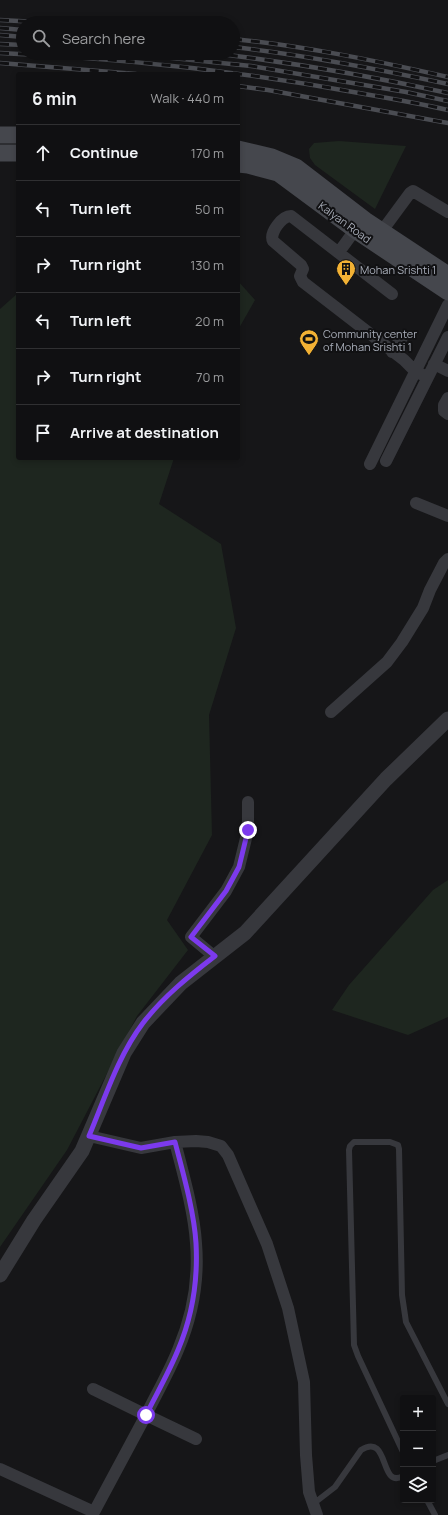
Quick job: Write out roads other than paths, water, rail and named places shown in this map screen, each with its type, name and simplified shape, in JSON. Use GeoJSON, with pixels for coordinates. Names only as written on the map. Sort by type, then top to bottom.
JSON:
{"type":"FeatureCollection","features":[{"type":"Feature","properties":{"kind":"main road"},"geometry":{"type":"LineString","coordinates":[[0,135],[16,135]]}},
{"type":"Feature","properties":{"kind":"main road","name":"Kalyan Road"},"geometry":{"type":"LineString","coordinates":[[240,151],[262,161],[355,230],[448,292]]}},
{"type":"Feature","properties":{"kind":"main road"},"geometry":{"type":"LineString","coordinates":[[0,153],[16,153]]}},
{"type":"Feature","properties":{"kind":"main road","name":"Kalyan Road"},"geometry":{"type":"LineString","coordinates":[[240,164],[262,161],[272,156],[296,167],[365,220],[447,271]]}},
{"type":"Feature","properties":{"kind":"street"},"geometry":{"type":"LineString","coordinates":[[382,231],[412,191],[448,212]]}},
{"type":"Feature","properties":{"kind":"street"},"geometry":{"type":"LineString","coordinates":[[392,294],[291,216],[285,217],[272,234],[271,238],[273,241],[301,265],[303,269],[300,276],[303,282],[404,360],[416,372],[428,377]]}},
{"type":"Feature","properties":{"kind":"street"},"geometry":{"type":"LineString","coordinates":[[339,252],[355,230]]}},
{"type":"Feature","properties":{"kind":"street"},"geometry":{"type":"LineString","coordinates":[[370,464],[448,305]]}},
{"type":"Feature","properties":{"kind":"street"},"geometry":{"type":"LineString","coordinates":[[392,352],[403,336]]}},
{"type":"Feature","properties":{"kind":"street"},"geometry":{"type":"LineString","coordinates":[[386,461],[448,337]]}},
{"type":"Feature","properties":{"kind":"street"},"geometry":{"type":"LineString","coordinates":[[434,364],[448,371]]}},
{"type":"Feature","properties":{"kind":"street"},"geometry":{"type":"LineString","coordinates":[[448,398],[444,408],[444,411],[448,414]]}},
{"type":"Feature","properties":{"kind":"street"},"geometry":{"type":"LineString","coordinates":[[416,503],[448,516]]}},
{"type":"Feature","properties":{"kind":"street"},"geometry":{"type":"LineString","coordinates":[[331,712],[391,657],[423,608],[430,590],[444,563],[448,559]]}},
{"type":"Feature","properties":{"kind":"street"},"geometry":{"type":"LineString","coordinates":[[0,1275],[34,1220],[82,1151],[124,1053],[143,1023],[181,983],[245,933],[386,779],[448,719]]}},
{"type":"Feature","properties":{"kind":"street"},"geometry":{"type":"LineString","coordinates":[[215,956],[191,937],[226,891],[239,867],[248,830],[248,802]]}},
{"type":"Feature","properties":{"kind":"street"},"geometry":{"type":"LineString","coordinates":[[89,1136],[141,1148],[175,1142],[208,1142],[221,1146],[228,1155],[267,1244],[288,1308],[304,1382],[306,1455],[309,1492],[315,1510]]}},
{"type":"Feature","properties":{"kind":"street"},"geometry":{"type":"LineString","coordinates":[[0,1469],[94,1514],[146,1415],[178,1349],[189,1320],[196,1284],[196,1243],[188,1198],[175,1142]]}},
{"type":"Feature","properties":{"kind":"street"},"geometry":{"type":"LineString","coordinates":[[93,1389],[196,1439]]}},
{"type":"Feature","properties":{"kind":"lane"},"geometry":{"type":"LineString","coordinates":[[400,1446],[354,1345],[349,1150],[350,1146],[354,1142],[390,1142],[398,1145],[402,1295],[406,1322],[448,1404]]}},
{"type":"Feature","properties":{"kind":"lane"},"geometry":{"type":"LineString","coordinates":[[315,1510],[335,1487],[361,1450],[367,1446],[380,1450],[390,1475],[394,1478],[400,1478]]}},
{"type":"Feature","properties":{"kind":"lane"},"geometry":{"type":"LineString","coordinates":[[436,1460],[448,1455]]}},
{"type":"Feature","properties":{"kind":"lane"},"geometry":{"type":"LineString","coordinates":[[429,1503],[435,1515]]}},
{"type":"Feature","properties":{"kind":"railway"},"geometry":{"type":"LineString","coordinates":[[0,20],[16,21]]}},
{"type":"Feature","properties":{"kind":"railway"},"geometry":{"type":"LineString","coordinates":[[0,28],[16,29]]}},
{"type":"Feature","properties":{"kind":"railway"},"geometry":{"type":"LineString","coordinates":[[0,35],[16,36]]}},
{"type":"Feature","properties":{"kind":"railway"},"geometry":{"type":"LineString","coordinates":[[240,40],[341,55],[448,77]]}},
{"type":"Feature","properties":{"kind":"railway"},"geometry":{"type":"LineString","coordinates":[[0,44],[16,45]]}},
{"type":"Feature","properties":{"kind":"railway"},"geometry":{"type":"LineString","coordinates":[[240,48],[341,63],[448,84]]}},
{"type":"Feature","properties":{"kind":"railway"},"geometry":{"type":"LineString","coordinates":[[0,53],[16,54]]}},
{"type":"Feature","properties":{"kind":"railway"},"geometry":{"type":"LineString","coordinates":[[240,57],[330,70],[448,93]]}},
{"type":"Feature","properties":{"kind":"railway"},"geometry":{"type":"LineString","coordinates":[[112,60],[225,72]]}},
{"type":"Feature","properties":{"kind":"railway"},"geometry":{"type":"LineString","coordinates":[[192,60],[251,66],[406,92],[448,101]]}},
{"type":"Feature","properties":{"kind":"railway"},"geometry":{"type":"LineString","coordinates":[[0,63],[111,72]]}},
{"type":"Feature","properties":{"kind":"railway"},"geometry":{"type":"LineString","coordinates":[[240,74],[314,85],[448,110]]}},
{"type":"Feature","properties":{"kind":"railway"},"geometry":{"type":"LineString","coordinates":[[240,86],[448,123]]}},
{"type":"Feature","properties":{"kind":"place","name":"Mohan Srishti 1"},"geometry":{"type":"Point","coordinates":[346,286]}},
{"type":"Feature","properties":{"kind":"place","name":"Community center of Mohan Srishti 1"},"geometry":{"type":"Point","coordinates":[309,356]}}]}
